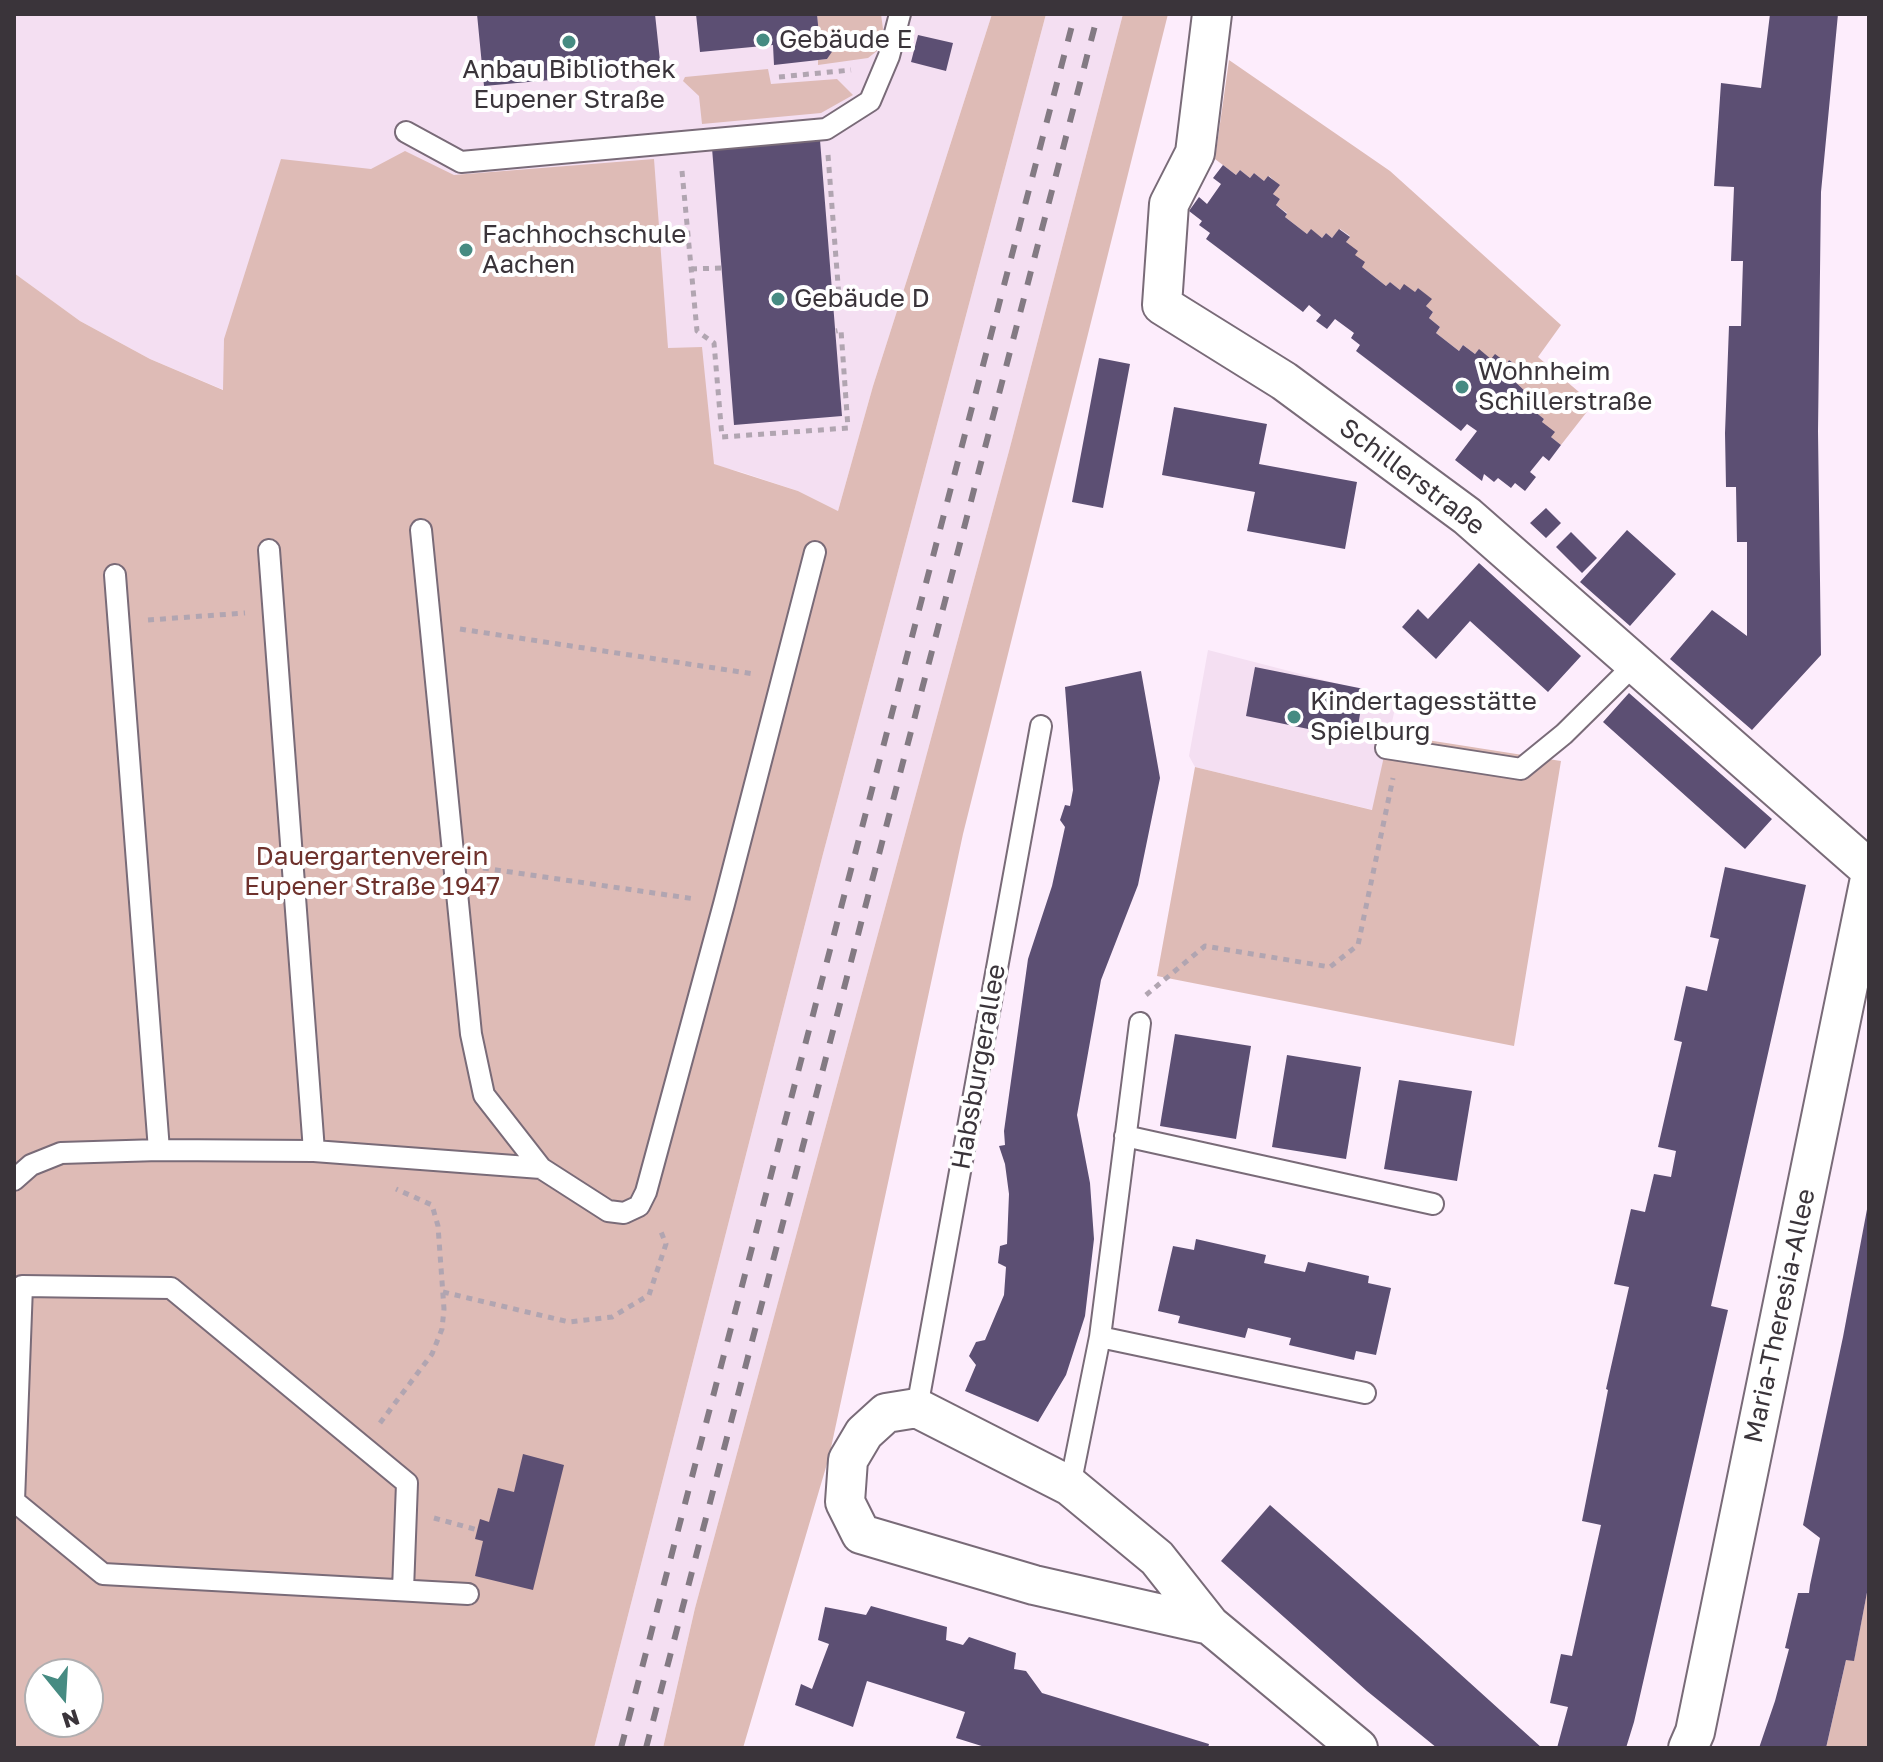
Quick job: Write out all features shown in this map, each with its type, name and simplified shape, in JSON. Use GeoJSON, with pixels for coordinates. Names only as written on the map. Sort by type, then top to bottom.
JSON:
{"type":"FeatureCollection","features":[{"type":"Feature","properties":{"kind":"street","name":"Schillerstraße"},"geometry":{"type":"LineString","coordinates":[[1212,14],[1195,153],[1169,204],[1162,305],[1284,381],[1467,516],[1869,869]]}},
{"type":"Feature","properties":{"kind":"street","name":"Maria-Theresia-Allee"},"geometry":{"type":"LineString","coordinates":[[1688,1748],[1695,1732],[1869,883]]}},
{"type":"Feature","properties":{"kind":"street"},"geometry":{"type":"LineString","coordinates":[[1210,1625],[1034,1585],[861,1534],[845,1502],[848,1460],[864,1433],[886,1413],[917,1408],[1070,1486],[1157,1558],[1210,1625],[1358,1748]]}},
{"type":"Feature","properties":{"kind":"lane"},"geometry":{"type":"LineString","coordinates":[[406,132],[461,162],[826,129],[870,101],[900,14]]}},
{"type":"Feature","properties":{"kind":"lane"},"geometry":{"type":"LineString","coordinates":[[421,530],[471,1034],[484,1095],[541,1168],[608,1211],[624,1213],[639,1206],[646,1192],[815,552]]}},
{"type":"Feature","properties":{"kind":"lane"},"geometry":{"type":"LineString","coordinates":[[269,550],[314,1151]]}},
{"type":"Feature","properties":{"kind":"lane"},"geometry":{"type":"LineString","coordinates":[[115,575],[159,1150]]}},
{"type":"Feature","properties":{"kind":"lane"},"geometry":{"type":"LineString","coordinates":[[1386,748],[1521,769],[1564,734],[1636,663]]}},
{"type":"Feature","properties":{"kind":"lane","name":"Habsburgerallee"},"geometry":{"type":"LineString","coordinates":[[917,1408],[1041,726]]}},
{"type":"Feature","properties":{"kind":"lane"},"geometry":{"type":"LineString","coordinates":[[1070,1486],[1100,1337],[1140,1023]]}},
{"type":"Feature","properties":{"kind":"lane"},"geometry":{"type":"LineString","coordinates":[[1125,1136],[1433,1204]]}},
{"type":"Feature","properties":{"kind":"lane"},"geometry":{"type":"LineString","coordinates":[[14,1180],[31,1165],[61,1153],[159,1150],[314,1151],[541,1168]]}},
{"type":"Feature","properties":{"kind":"lane"},"geometry":{"type":"LineString","coordinates":[[403,1590],[407,1483],[171,1288],[22,1286],[14,1501],[103,1574],[468,1594]]}},
{"type":"Feature","properties":{"kind":"lane"},"geometry":{"type":"LineString","coordinates":[[1100,1337],[1365,1393]]}},
{"type":"Feature","properties":{"kind":"path"},"geometry":{"type":"LineString","coordinates":[[779,77],[884,67]]}},
{"type":"Feature","properties":{"kind":"path"},"geometry":{"type":"LineString","coordinates":[[826,129],[840,310]]}},
{"type":"Feature","properties":{"kind":"path"},"geometry":{"type":"LineString","coordinates":[[679,142],[697,331],[714,343],[722,437],[848,428],[841,330],[836,331]]}},
{"type":"Feature","properties":{"kind":"path"},"geometry":{"type":"LineString","coordinates":[[691,269],[721,268]]}},
{"type":"Feature","properties":{"kind":"path"},"geometry":{"type":"LineString","coordinates":[[119,622],[274,611]]}},
{"type":"Feature","properties":{"kind":"path"},"geometry":{"type":"LineString","coordinates":[[430,624],[783,679]]}},
{"type":"Feature","properties":{"kind":"path"},"geometry":{"type":"LineString","coordinates":[[1140,1023],[1147,993],[1205,946],[1330,967],[1358,945],[1392,781]]}},
{"type":"Feature","properties":{"kind":"path"},"geometry":{"type":"LineString","coordinates":[[292,850],[724,904]]}},
{"type":"Feature","properties":{"kind":"path"},"geometry":{"type":"LineString","coordinates":[[363,1446],[432,1354],[442,1329],[443,1292],[438,1226]]}},
{"type":"Feature","properties":{"kind":"path"},"geometry":{"type":"LineString","coordinates":[[443,1292],[569,1322],[612,1317],[649,1295],[666,1244]]}},
{"type":"Feature","properties":{"kind":"path"},"geometry":{"type":"LineString","coordinates":[[406,1511],[478,1530]]}},
{"type":"Feature","properties":{"kind":"shaded area","name":"Fachhochschule Aachen"},"geometry":{"type":"Polygon","coordinates":[[[14,14],[992,14],[873,386],[838,511],[798,491],[741,472],[684,458],[224,390],[150,359],[80,321],[14,273],[14,14]]]}},
{"type":"Feature","properties":{"kind":"shaded area"},"geometry":{"type":"Polygon","coordinates":[[[1046,14],[1123,14],[1009,451],[695,1608],[663,1748],[594,1748],[823,854],[1046,14]]]}},
{"type":"Feature","properties":{"kind":"shaded area","name":"Kindertagesstätte Spielburg"},"geometry":{"type":"Polygon","coordinates":[[[1208,650],[1397,699],[1373,810],[1195,767],[1189,756],[1208,650]]]}},
{"type":"Feature","properties":{"kind":"green space"},"geometry":{"type":"Polygon","coordinates":[[[817,14],[881,14],[883,29],[877,51],[868,58],[818,65],[818,60],[827,59],[835,46],[819,35],[817,14]]]}},
{"type":"Feature","properties":{"kind":"green space","name":"Dauergartenverein Eupener Straße 1947"},"geometry":{"type":"Polygon","coordinates":[[[992,14],[1046,14],[823,854],[594,1748],[14,1748],[14,273],[80,321],[150,359],[223,390],[224,339],[281,159],[371,169],[405,151],[454,175],[654,159],[668,348],[702,347],[714,464],[798,491],[838,511],[873,386],[992,14]]]}},
{"type":"Feature","properties":{"kind":"green space"},"geometry":{"type":"Polygon","coordinates":[[[1123,14],[1168,14],[963,834],[829,1457],[743,1748],[663,1748],[695,1608],[1009,451],[1123,14]]]}},
{"type":"Feature","properties":{"kind":"green space"},"geometry":{"type":"Polygon","coordinates":[[[1229,60],[1390,171],[1561,325],[1538,357],[1593,404],[1561,445],[1551,437],[1542,422],[1544,419],[1533,410],[1536,407],[1524,397],[1526,392],[1508,375],[1515,364],[1509,360],[1507,363],[1491,359],[1479,350],[1475,354],[1463,345],[1459,351],[1436,333],[1440,327],[1429,318],[1433,312],[1426,306],[1431,299],[1418,288],[1415,292],[1400,290],[1390,282],[1386,286],[1362,267],[1346,242],[1350,236],[1340,229],[1332,238],[1326,233],[1322,238],[1311,230],[1307,234],[1285,217],[1287,213],[1276,205],[1280,199],[1273,194],[1279,185],[1269,176],[1264,181],[1254,173],[1250,178],[1240,170],[1236,175],[1215,159],[1229,60]]]}},
{"type":"Feature","properties":{"kind":"green space"},"geometry":{"type":"Polygon","coordinates":[[[768,69],[771,84],[837,79],[853,95],[821,113],[702,124],[699,96],[683,81],[685,77],[768,69]]]}},
{"type":"Feature","properties":{"kind":"green space"},"geometry":{"type":"Polygon","coordinates":[[[1389,734],[1561,761],[1514,1046],[1157,976],[1195,767],[1372,810],[1389,734]]]}},
{"type":"Feature","properties":{"kind":"green space"},"geometry":{"type":"Polygon","coordinates":[[[1869,1582],[1869,1748],[1826,1748],[1846,1660],[1854,1660],[1869,1582]]]}},
{"type":"Feature","properties":{"kind":"building","name":"Anbau Bibliothek Eupener Straße"},"geometry":{"type":"Polygon","coordinates":[[[477,14],[655,14],[661,70],[484,86],[477,14]]]}},
{"type":"Feature","properties":{"kind":"building","name":"Gebäude E"},"geometry":{"type":"Polygon","coordinates":[[[696,14],[817,14],[819,35],[836,46],[827,59],[774,65],[773,45],[700,52],[696,14]]]}},
{"type":"Feature","properties":{"kind":"building"},"geometry":{"type":"Polygon","coordinates":[[[1770,14],[1838,14],[1821,192],[1818,431],[1821,655],[1752,730],[1670,659],[1712,610],[1747,636],[1747,542],[1737,542],[1736,487],[1726,487],[1725,433],[1729,326],[1741,326],[1743,261],[1731,261],[1734,187],[1714,186],[1721,83],[1761,88],[1770,14]]]}},
{"type":"Feature","properties":{"kind":"building"},"geometry":{"type":"Polygon","coordinates":[[[918,35],[953,43],[946,71],[911,62],[918,35]]]}},
{"type":"Feature","properties":{"kind":"building","name":"Gebäude D"},"geometry":{"type":"Polygon","coordinates":[[[820,140],[842,416],[734,425],[712,148],[820,140]]]}},
{"type":"Feature","properties":{"kind":"building"},"geometry":{"type":"Polygon","coordinates":[[[1223,165],[1236,175],[1240,170],[1250,178],[1254,173],[1264,181],[1268,176],[1280,185],[1273,194],[1280,199],[1276,205],[1287,214],[1285,217],[1307,234],[1311,229],[1322,238],[1326,233],[1332,238],[1339,229],[1350,237],[1346,242],[1358,251],[1355,255],[1365,262],[1362,267],[1386,286],[1390,282],[1400,290],[1404,284],[1415,292],[1418,288],[1432,299],[1426,306],[1433,312],[1429,318],[1440,327],[1436,333],[1459,351],[1463,345],[1475,354],[1479,349],[1491,359],[1495,354],[1507,363],[1509,360],[1515,364],[1508,375],[1527,393],[1524,397],[1536,407],[1533,410],[1555,432],[1551,437],[1561,445],[1549,461],[1543,456],[1530,472],[1536,477],[1525,491],[1515,483],[1511,488],[1498,478],[1494,482],[1484,474],[1482,481],[1455,460],[1477,431],[1467,424],[1461,431],[1356,351],[1360,345],[1351,338],[1354,333],[1335,319],[1327,329],[1316,321],[1321,315],[1309,305],[1303,312],[1206,239],[1210,233],[1199,225],[1202,221],[1189,211],[1199,197],[1207,204],[1221,184],[1213,178],[1223,165]]]}},
{"type":"Feature","properties":{"kind":"building"},"geometry":{"type":"Polygon","coordinates":[[[1099,358],[1130,364],[1103,508],[1072,502],[1099,358]]]}},
{"type":"Feature","properties":{"kind":"building"},"geometry":{"type":"Polygon","coordinates":[[[1174,407],[1267,424],[1259,464],[1357,482],[1345,549],[1247,531],[1255,492],[1162,475],[1174,407]]]}},
{"type":"Feature","properties":{"kind":"building"},"geometry":{"type":"Polygon","coordinates":[[[1546,508],[1561,523],[1546,538],[1530,523],[1546,508]]]}},
{"type":"Feature","properties":{"kind":"building"},"geometry":{"type":"Polygon","coordinates":[[[1627,530],[1676,574],[1630,626],[1580,582],[1627,530]]]}},
{"type":"Feature","properties":{"kind":"building"},"geometry":{"type":"Polygon","coordinates":[[[1571,532],[1597,558],[1582,573],[1556,547],[1571,532]]]}},
{"type":"Feature","properties":{"kind":"building"},"geometry":{"type":"Polygon","coordinates":[[[1479,563],[1581,656],[1548,692],[1470,621],[1436,659],[1402,627],[1418,609],[1428,619],[1479,563]]]}},
{"type":"Feature","properties":{"kind":"building"},"geometry":{"type":"Polygon","coordinates":[[[1255,667],[1364,689],[1356,739],[1246,716],[1255,667]]]}},
{"type":"Feature","properties":{"kind":"building"},"geometry":{"type":"Polygon","coordinates":[[[1141,671],[1160,778],[1138,885],[1101,980],[1077,1115],[1090,1183],[1094,1239],[1085,1316],[1066,1375],[1038,1422],[965,1391],[976,1365],[969,1356],[976,1342],[985,1340],[1004,1295],[1006,1267],[998,1263],[1000,1246],[1007,1244],[1009,1194],[999,1146],[1005,1145],[1004,1131],[1028,959],[1052,886],[1065,827],[1060,820],[1065,805],[1070,806],[1073,790],[1065,687],[1141,671]]]}},
{"type":"Feature","properties":{"kind":"building"},"geometry":{"type":"Polygon","coordinates":[[[1629,693],[1772,819],[1745,849],[1603,722],[1629,693]]]}},
{"type":"Feature","properties":{"kind":"building"},"geometry":{"type":"Polygon","coordinates":[[[1725,867],[1806,885],[1711,1306],[1728,1310],[1626,1748],[1557,1748],[1568,1707],[1550,1703],[1561,1654],[1572,1656],[1601,1525],[1582,1521],[1606,1389],[1629,1287],[1614,1284],[1631,1209],[1645,1212],[1654,1174],[1671,1177],[1676,1151],[1658,1147],[1682,1042],[1674,1040],[1686,986],[1707,991],[1719,939],[1710,937],[1725,867]]]}},
{"type":"Feature","properties":{"kind":"building"},"geometry":{"type":"Polygon","coordinates":[[[1175,1034],[1251,1046],[1236,1139],[1160,1126],[1175,1034]]]}},
{"type":"Feature","properties":{"kind":"building"},"geometry":{"type":"Polygon","coordinates":[[[1287,1055],[1361,1067],[1346,1159],[1272,1147],[1287,1055]]]}},
{"type":"Feature","properties":{"kind":"building"},"geometry":{"type":"Polygon","coordinates":[[[1399,1080],[1472,1091],[1457,1181],[1384,1169],[1399,1080]]]}},
{"type":"Feature","properties":{"kind":"building"},"geometry":{"type":"Polygon","coordinates":[[[1868,1204],[1869,1582],[1854,1661],[1846,1660],[1826,1748],[1759,1748],[1789,1649],[1785,1648],[1798,1593],[1809,1593],[1820,1538],[1803,1525],[1868,1204]]]}},
{"type":"Feature","properties":{"kind":"building"},"geometry":{"type":"Polygon","coordinates":[[[1196,1239],[1266,1255],[1264,1263],[1305,1272],[1308,1262],[1369,1276],[1368,1283],[1391,1288],[1376,1355],[1356,1351],[1354,1360],[1289,1345],[1291,1338],[1248,1328],[1245,1338],[1178,1323],[1180,1316],[1158,1311],[1173,1246],[1194,1250],[1196,1239]]]}},
{"type":"Feature","properties":{"kind":"building"},"geometry":{"type":"Polygon","coordinates":[[[523,1454],[564,1465],[533,1590],[475,1576],[483,1541],[475,1539],[480,1519],[489,1522],[498,1488],[514,1492],[523,1454]]]}},
{"type":"Feature","properties":{"kind":"building"},"geometry":{"type":"Polygon","coordinates":[[[1270,1505],[1542,1748],[1437,1748],[1367,1691],[1221,1561],[1270,1505]]]}},
{"type":"Feature","properties":{"kind":"building"},"geometry":{"type":"Polygon","coordinates":[[[871,1606],[947,1627],[946,1640],[963,1645],[969,1637],[1016,1653],[1014,1669],[1026,1671],[1042,1693],[1209,1744],[1208,1748],[988,1748],[956,1738],[965,1712],[867,1681],[853,1727],[795,1705],[801,1684],[812,1689],[829,1644],[818,1640],[825,1607],[866,1615],[871,1606]]]}},
{"type":"Feature","properties":{"kind":"railway"},"geometry":{"type":"LineString","coordinates":[[621,1748],[1075,14]]}},
{"type":"Feature","properties":{"kind":"railway"},"geometry":{"type":"LineString","coordinates":[[646,1748],[1098,14]]}},
{"type":"Feature","properties":{"kind":"place","name":"Gebäude E"},"geometry":{"type":"Point","coordinates":[763,40]}},
{"type":"Feature","properties":{"kind":"place","name":"Anbau Bibliothek Eupener Straße"},"geometry":{"type":"Point","coordinates":[569,42]}},
{"type":"Feature","properties":{"kind":"place","name":"Fachhochschule Aachen"},"geometry":{"type":"Point","coordinates":[466,250]}},
{"type":"Feature","properties":{"kind":"place","name":"Gebäude D"},"geometry":{"type":"Point","coordinates":[778,299]}},
{"type":"Feature","properties":{"kind":"place","name":"Wohnheim Schillerstraße"},"geometry":{"type":"Point","coordinates":[1462,387]}},
{"type":"Feature","properties":{"kind":"place","name":"Kindertagesstätte Spielburg"},"geometry":{"type":"Point","coordinates":[1294,717]}}]}
